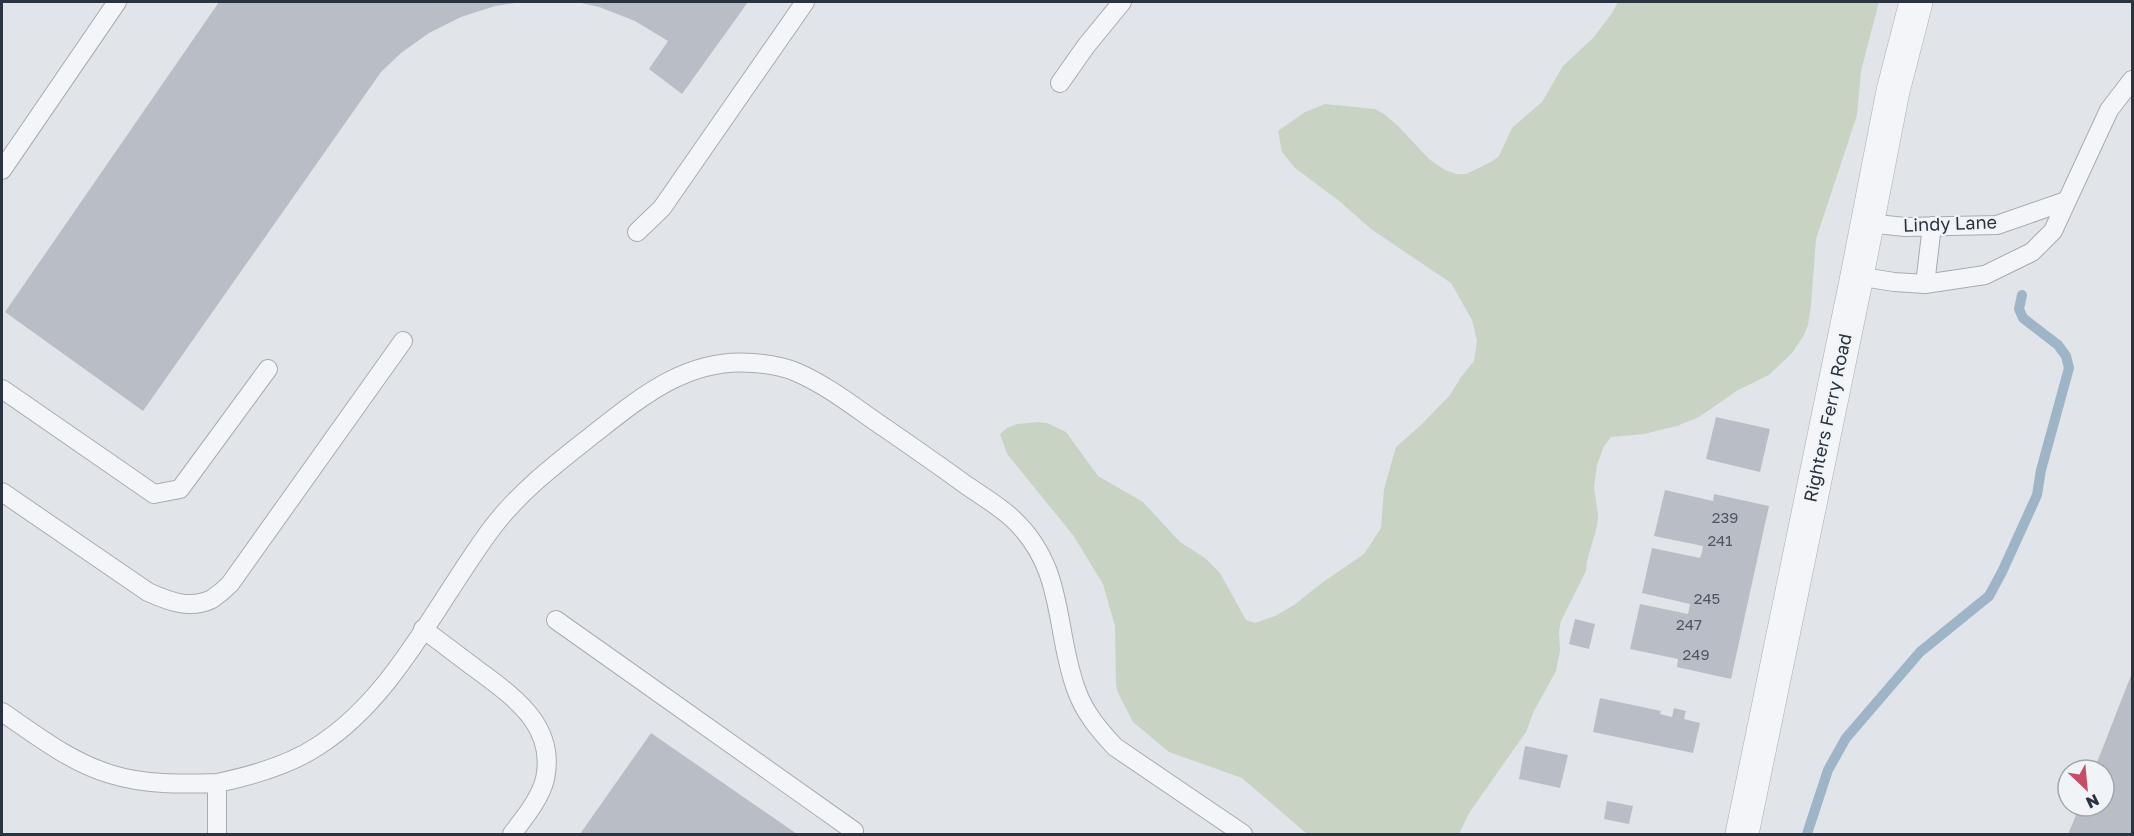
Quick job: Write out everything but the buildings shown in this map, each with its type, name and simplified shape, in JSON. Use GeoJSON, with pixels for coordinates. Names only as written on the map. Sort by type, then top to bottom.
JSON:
{"type":"FeatureCollection","features":[{"type":"Feature","properties":{"kind":"street","name":"Righters Ferry Road"},"geometry":{"type":"LineString","coordinates":[[1742,834],[1893,91],[1916,2]]}},
{"type":"Feature","properties":{"kind":"lane"},"geometry":{"type":"LineString","coordinates":[[2,170],[117,2]]}},
{"type":"Feature","properties":{"kind":"lane"},"geometry":{"type":"LineString","coordinates":[[637,232],[662,208],[805,2]]}},
{"type":"Feature","properties":{"kind":"lane"},"geometry":{"type":"LineString","coordinates":[[1060,83],[1086,46],[1122,2]]}},
{"type":"Feature","properties":{"kind":"lane"},"geometry":{"type":"LineString","coordinates":[[1857,276],[1925,284],[1985,275],[2032,252],[2052,231],[2109,110],[2133,80]]}},
{"type":"Feature","properties":{"kind":"lane","name":"Lindy Lane"},"geometry":{"type":"LineString","coordinates":[[1867,223],[1905,227],[1997,225],[2066,201]]}},
{"type":"Feature","properties":{"kind":"lane"},"geometry":{"type":"LineString","coordinates":[[1925,284],[1932,226]]}},
{"type":"Feature","properties":{"kind":"lane"},"geometry":{"type":"LineString","coordinates":[[2,492],[148,592],[173,603],[194,604],[211,599],[230,584],[403,341]]}},
{"type":"Feature","properties":{"kind":"lane"},"geometry":{"type":"LineString","coordinates":[[2,712],[54,748],[82,763],[110,774],[174,784],[216,783],[253,775],[284,763],[317,747],[368,704],[397,668],[491,530],[513,502],[538,478],[642,396],[680,375],[713,363],[775,364],[797,372],[830,390],[1013,519],[1038,551],[1048,572],[1055,592],[1076,688],[1085,709],[1098,729],[1115,747],[1243,834]]}},
{"type":"Feature","properties":{"kind":"lane"},"geometry":{"type":"LineString","coordinates":[[2,389],[154,495],[180,489],[268,369]]}},
{"type":"Feature","properties":{"kind":"lane"},"geometry":{"type":"LineString","coordinates":[[556,620],[854,831],[852,834]]}},
{"type":"Feature","properties":{"kind":"lane"},"geometry":{"type":"LineString","coordinates":[[423,629],[508,693],[525,708],[537,724],[544,742],[547,762],[544,780],[534,803],[512,834]]}},
{"type":"Feature","properties":{"kind":"lane"},"geometry":{"type":"LineString","coordinates":[[216,783],[217,834]]}},
{"type":"Feature","properties":{"kind":"green space"},"geometry":{"type":"Polygon","coordinates":[[[1618,2],[1879,2],[1861,71],[1857,115],[1816,239],[1808,325],[1792,353],[1769,375],[1738,390],[1699,417],[1677,426],[1644,434],[1611,437],[1604,446],[1597,465],[1594,487],[1597,526],[1586,571],[1561,621],[1560,650],[1556,671],[1534,711],[1526,732],[1469,813],[1459,834],[1307,834],[1242,778],[1169,752],[1133,722],[1118,693],[1116,684],[1115,626],[1103,584],[1073,535],[1007,454],[1000,434],[1017,424],[1038,422],[1047,423],[1066,432],[1098,476],[1143,502],[1180,542],[1205,558],[1220,573],[1246,620],[1255,623],[1275,616],[1294,605],[1364,554],[1381,528],[1384,489],[1396,447],[1450,395],[1474,361],[1477,341],[1472,320],[1451,283],[1371,229],[1338,200],[1295,168],[1282,152],[1278,131],[1305,112],[1325,104],[1375,109],[1399,127],[1429,159],[1445,170],[1456,174],[1466,174],[1499,156],[1512,128],[1542,102],[1563,66],[1593,38],[1618,2]]]}},
{"type":"Feature","properties":{"kind":"waterway"},"geometry":{"type":"LineString","coordinates":[[1807,834],[1828,770],[1846,738],[1920,652],[1989,596],[2037,495],[2041,470],[2069,368],[2066,356],[2058,345],[2023,318],[2019,309],[2022,295]]}}]}
